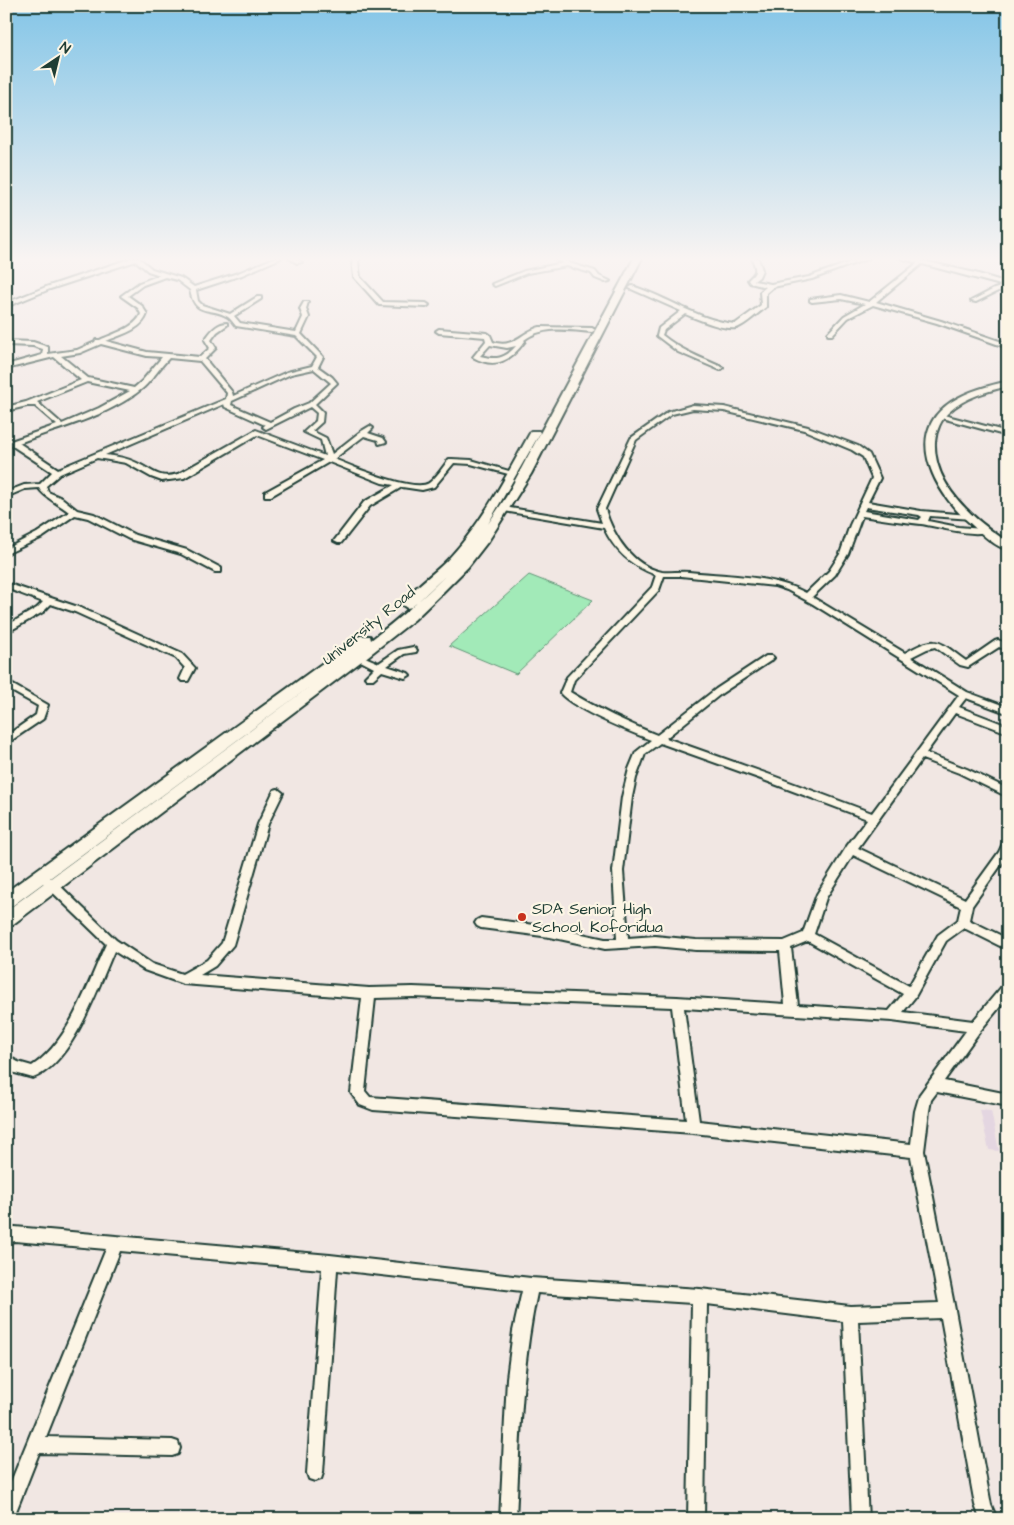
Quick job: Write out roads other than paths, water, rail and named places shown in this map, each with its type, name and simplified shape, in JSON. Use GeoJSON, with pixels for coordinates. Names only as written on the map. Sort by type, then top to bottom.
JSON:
{"type":"FeatureCollection","features":[{"type":"Feature","properties":{"kind":"highway","name":"University Road"},"geometry":{"type":"LineString","coordinates":[[6,920],[48,880],[358,645],[399,612],[455,559],[488,515],[512,473],[531,451],[599,329]]}},
{"type":"Feature","properties":{"kind":"highway","name":"University Road"},"geometry":{"type":"LineString","coordinates":[[6,902],[48,880],[358,657],[409,617],[464,564],[486,537],[504,509],[577,351],[592,330]]}},
{"type":"Feature","properties":{"kind":"main road"},"geometry":{"type":"LineString","coordinates":[[1008,383],[972,395],[951,406],[940,416],[929,439],[929,454],[946,491],[983,531],[1008,547]]}},
{"type":"Feature","properties":{"kind":"street"},"geometry":{"type":"LineString","coordinates":[[6,367],[45,356],[78,352],[126,329]]}},
{"type":"Feature","properties":{"kind":"street"},"geometry":{"type":"LineString","coordinates":[[202,359],[213,348],[208,340],[216,329]]}},
{"type":"Feature","properties":{"kind":"street"},"geometry":{"type":"LineString","coordinates":[[262,329],[298,334],[320,357],[315,367]]}},
{"type":"Feature","properties":{"kind":"street"},"geometry":{"type":"LineString","coordinates":[[298,334],[300,329]]}},
{"type":"Feature","properties":{"kind":"street"},"geometry":{"type":"LineString","coordinates":[[490,341],[476,358],[491,362],[504,360],[512,356],[532,332],[544,329]]}},
{"type":"Feature","properties":{"kind":"street"},"geometry":{"type":"LineString","coordinates":[[576,329],[592,330]]}},
{"type":"Feature","properties":{"kind":"street"},"geometry":{"type":"LineString","coordinates":[[661,329],[659,335],[677,350],[720,368]]}},
{"type":"Feature","properties":{"kind":"street"},"geometry":{"type":"LineString","coordinates":[[830,334],[835,329]]}},
{"type":"Feature","properties":{"kind":"street"},"geometry":{"type":"LineString","coordinates":[[960,329],[1008,346]]}},
{"type":"Feature","properties":{"kind":"street"},"geometry":{"type":"LineString","coordinates":[[439,331],[487,335],[495,345],[510,346],[523,341]]}},
{"type":"Feature","properties":{"kind":"street"},"geometry":{"type":"LineString","coordinates":[[98,341],[132,351],[166,357],[202,359],[230,393],[227,406],[270,424]]}},
{"type":"Feature","properties":{"kind":"street"},"geometry":{"type":"LineString","coordinates":[[6,343],[33,344],[46,348],[45,356]]}},
{"type":"Feature","properties":{"kind":"street"},"geometry":{"type":"LineString","coordinates":[[55,354],[86,380],[135,390]]}},
{"type":"Feature","properties":{"kind":"street"},"geometry":{"type":"LineString","coordinates":[[57,472],[14,443],[58,428],[135,390],[142,385],[166,357]]}},
{"type":"Feature","properties":{"kind":"street"},"geometry":{"type":"LineString","coordinates":[[6,495],[24,487],[42,486],[57,472],[289,373],[315,367]]}},
{"type":"Feature","properties":{"kind":"street"},"geometry":{"type":"LineString","coordinates":[[97,456],[113,458],[139,466],[154,477],[173,479],[181,476],[270,424],[311,404],[334,383],[332,379],[322,374],[315,367]]}},
{"type":"Feature","properties":{"kind":"street"},"geometry":{"type":"LineString","coordinates":[[6,409],[27,404],[86,380]]}},
{"type":"Feature","properties":{"kind":"street"},"geometry":{"type":"LineString","coordinates":[[27,404],[42,406],[48,415],[58,422],[60,425],[58,428]]}},
{"type":"Feature","properties":{"kind":"street"},"geometry":{"type":"LineString","coordinates":[[311,404],[320,412],[318,422],[308,432],[324,439],[330,459]]}},
{"type":"Feature","properties":{"kind":"street"},"geometry":{"type":"LineString","coordinates":[[807,597],[832,572],[844,554],[876,478],[866,456],[855,448],[806,428],[724,409],[693,407],[670,413],[633,439],[601,509],[605,526],[636,563],[661,574],[681,574],[775,584],[790,588],[964,694],[1006,707],[993,725]]}},
{"type":"Feature","properties":{"kind":"street"},"geometry":{"type":"LineString","coordinates":[[940,416],[1008,434]]}},
{"type":"Feature","properties":{"kind":"street"},"geometry":{"type":"LineString","coordinates":[[268,494],[330,459],[370,428]]}},
{"type":"Feature","properties":{"kind":"street"},"geometry":{"type":"LineString","coordinates":[[256,432],[312,455],[330,459],[400,485],[422,488],[431,485],[452,461],[471,462],[512,473]]}},
{"type":"Feature","properties":{"kind":"street"},"geometry":{"type":"LineString","coordinates":[[362,433],[381,439],[382,442]]}},
{"type":"Feature","properties":{"kind":"street"},"geometry":{"type":"LineString","coordinates":[[338,541],[367,504],[400,485]]}},
{"type":"Feature","properties":{"kind":"street"},"geometry":{"type":"LineString","coordinates":[[42,486],[45,493],[60,500],[74,512],[91,516],[132,537],[184,552],[218,570]]}},
{"type":"Feature","properties":{"kind":"street"},"geometry":{"type":"LineString","coordinates":[[865,504],[922,518],[958,530],[983,531]]}},
{"type":"Feature","properties":{"kind":"street"},"geometry":{"type":"LineString","coordinates":[[860,513],[922,518],[959,506]]}},
{"type":"Feature","properties":{"kind":"street"},"geometry":{"type":"LineString","coordinates":[[504,509],[605,526]]}},
{"type":"Feature","properties":{"kind":"street"},"geometry":{"type":"LineString","coordinates":[[6,552],[40,535],[74,512]]}},
{"type":"Feature","properties":{"kind":"street"},"geometry":{"type":"LineString","coordinates":[[938,513],[971,519]]}},
{"type":"Feature","properties":{"kind":"street"},"geometry":{"type":"LineString","coordinates":[[938,513],[946,520],[944,526]]}},
{"type":"Feature","properties":{"kind":"street"},"geometry":{"type":"LineString","coordinates":[[944,526],[971,519]]}},
{"type":"Feature","properties":{"kind":"street"},"geometry":{"type":"LineString","coordinates":[[661,574],[656,588],[570,679],[565,693],[606,717],[659,739],[800,788],[874,818]]}},
{"type":"Feature","properties":{"kind":"street"},"geometry":{"type":"LineString","coordinates":[[6,585],[86,614],[178,656],[190,668],[185,679]]}},
{"type":"Feature","properties":{"kind":"street"},"geometry":{"type":"LineString","coordinates":[[6,630],[40,610],[49,601]]}},
{"type":"Feature","properties":{"kind":"street"},"geometry":{"type":"LineString","coordinates":[[905,658],[930,643],[936,643],[963,663],[968,664],[998,643],[1008,647]]}},
{"type":"Feature","properties":{"kind":"street"},"geometry":{"type":"LineString","coordinates":[[370,677],[380,667],[401,652],[413,650]]}},
{"type":"Feature","properties":{"kind":"street"},"geometry":{"type":"LineString","coordinates":[[358,657],[405,675]]}},
{"type":"Feature","properties":{"kind":"street"},"geometry":{"type":"LineString","coordinates":[[623,944],[618,872],[624,826],[624,807],[629,795],[635,764],[642,752],[709,697],[743,673],[769,658]]}},
{"type":"Feature","properties":{"kind":"street"},"geometry":{"type":"LineString","coordinates":[[6,684],[43,705],[40,717],[6,741]]}},
{"type":"Feature","properties":{"kind":"street"},"geometry":{"type":"LineString","coordinates":[[481,923],[550,932],[605,944],[655,941],[696,945],[785,946],[808,936],[821,897],[850,850],[964,694]]}},
{"type":"Feature","properties":{"kind":"street"},"geometry":{"type":"LineString","coordinates":[[954,709],[1008,730]]}},
{"type":"Feature","properties":{"kind":"street"},"geometry":{"type":"LineString","coordinates":[[921,755],[963,771],[1008,793]]}},
{"type":"Feature","properties":{"kind":"street"},"geometry":{"type":"LineString","coordinates":[[183,979],[211,963],[227,945],[263,824],[278,794]]}},
{"type":"Feature","properties":{"kind":"street"},"geometry":{"type":"LineString","coordinates":[[850,850],[966,904]]}},
{"type":"Feature","properties":{"kind":"street"},"geometry":{"type":"LineString","coordinates":[[892,1016],[910,993],[942,938],[963,922],[966,904],[1006,852]]}},
{"type":"Feature","properties":{"kind":"street"},"geometry":{"type":"LineString","coordinates":[[48,880],[112,943],[148,966],[183,979],[369,993],[414,992],[677,1002],[892,1016],[976,1027]]}},
{"type":"Feature","properties":{"kind":"street"},"geometry":{"type":"LineString","coordinates":[[963,922],[1008,945]]}},
{"type":"Feature","properties":{"kind":"street"},"geometry":{"type":"LineString","coordinates":[[808,936],[910,993]]}},
{"type":"Feature","properties":{"kind":"street"},"geometry":{"type":"LineString","coordinates":[[6,1062],[32,1072],[48,1062],[73,1029],[112,943]]}},
{"type":"Feature","properties":{"kind":"street"},"geometry":{"type":"LineString","coordinates":[[785,946],[792,1010]]}},
{"type":"Feature","properties":{"kind":"street"},"geometry":{"type":"LineString","coordinates":[[989,1519],[983,1505],[917,1151],[925,1098],[976,1027],[1008,988]]}},
{"type":"Feature","properties":{"kind":"street"},"geometry":{"type":"LineString","coordinates":[[369,993],[358,1093],[365,1101],[373,1104],[693,1127],[917,1151]]}},
{"type":"Feature","properties":{"kind":"street"},"geometry":{"type":"LineString","coordinates":[[677,1002],[693,1127]]}},
{"type":"Feature","properties":{"kind":"street"},"geometry":{"type":"LineString","coordinates":[[933,1085],[1008,1100]]}},
{"type":"Feature","properties":{"kind":"street"},"geometry":{"type":"LineString","coordinates":[[6,1236],[14,1234],[330,1262],[531,1285],[700,1296],[850,1314],[948,1310]]}},
{"type":"Feature","properties":{"kind":"street"},"geometry":{"type":"LineString","coordinates":[[6,1515],[116,1243]]}},
{"type":"Feature","properties":{"kind":"street"},"geometry":{"type":"LineString","coordinates":[[315,1473],[330,1262]]}},
{"type":"Feature","properties":{"kind":"street"},"geometry":{"type":"LineString","coordinates":[[508,1519],[515,1378],[521,1331],[531,1285]]}},
{"type":"Feature","properties":{"kind":"street"},"geometry":{"type":"LineString","coordinates":[[696,1519],[700,1296]]}},
{"type":"Feature","properties":{"kind":"street"},"geometry":{"type":"LineString","coordinates":[[850,1314],[860,1519]]}},
{"type":"Feature","properties":{"kind":"street"},"geometry":{"type":"LineString","coordinates":[[34,1445],[172,1448]]}},
{"type":"Feature","properties":{"kind":"place","name":"SDA Senior High School, Koforidua"},"geometry":{"type":"Point","coordinates":[522,917]}}]}
